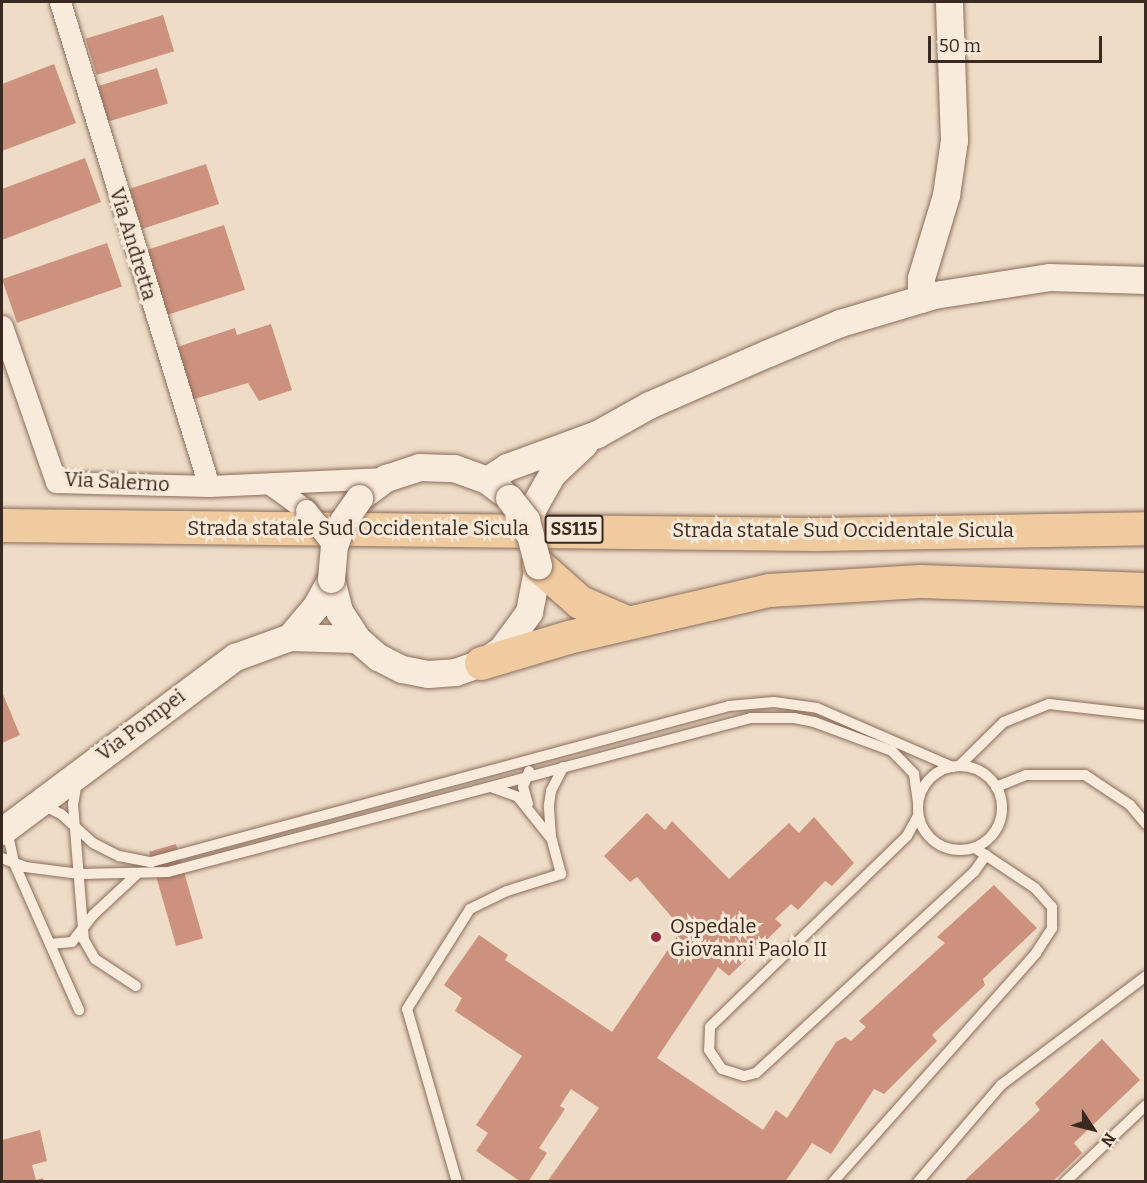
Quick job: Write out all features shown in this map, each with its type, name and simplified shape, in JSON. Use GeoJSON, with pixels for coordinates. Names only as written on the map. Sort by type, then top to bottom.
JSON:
{"type":"FeatureCollection","features":[{"type":"Feature","properties":{"kind":"main road","name":"Strada statale Sud Occidentale Sicula"},"geometry":{"type":"LineString","coordinates":[[2,525],[816,534],[1146,528]]}},
{"type":"Feature","properties":{"kind":"main road"},"geometry":{"type":"LineString","coordinates":[[538,565],[580,602],[626,622]]}},
{"type":"Feature","properties":{"kind":"main road"},"geometry":{"type":"LineString","coordinates":[[481,663],[626,622],[769,590],[920,581],[1146,589]]}},
{"type":"Feature","properties":{"kind":"street","name":"Via Andretta"},"geometry":{"type":"LineString","coordinates":[[60,2],[209,486]]}},
{"type":"Feature","properties":{"kind":"street"},"geometry":{"type":"LineString","coordinates":[[921,299],[921,278],[946,195],[954,140],[949,2]]}},
{"type":"Feature","properties":{"kind":"street"},"geometry":{"type":"LineString","coordinates":[[526,520],[562,462],[597,434],[648,405],[840,323],[921,299],[1048,277],[1140,282]]}},
{"type":"Feature","properties":{"kind":"street","name":"Via Salerno"},"geometry":{"type":"LineString","coordinates":[[2,326],[56,482],[209,486],[386,478]]}},
{"type":"Feature","properties":{"kind":"street"},"geometry":{"type":"LineString","coordinates":[[487,480],[507,467],[597,434]]}},
{"type":"Feature","properties":{"kind":"street"},"geometry":{"type":"LineString","coordinates":[[419,467],[454,468],[487,480],[509,498],[526,520],[538,565],[530,612],[501,650],[481,663],[447,672],[402,669],[378,657],[357,639],[339,611],[331,579],[334,546],[343,521],[359,498],[386,478],[419,467]]}},
{"type":"Feature","properties":{"kind":"street"},"geometry":{"type":"LineString","coordinates":[[270,484],[306,510],[334,546]]}},
{"type":"Feature","properties":{"kind":"street"},"geometry":{"type":"LineString","coordinates":[[290,637],[316,606],[331,579]]}},
{"type":"Feature","properties":{"kind":"street","name":"Via Pompei"},"geometry":{"type":"LineString","coordinates":[[4,829],[235,657],[290,637],[357,639]]}},
{"type":"Feature","properties":{"kind":"lane"},"geometry":{"type":"LineString","coordinates":[[2,858],[14,863],[80,873],[168,872],[751,718],[794,718],[892,751],[914,774],[918,816],[923,830],[946,849],[975,848],[988,840],[999,822],[1001,800],[996,787],[987,776],[956,767],[817,708],[774,702],[729,706],[151,862],[119,856],[93,843],[61,814],[38,803]]}},
{"type":"Feature","properties":{"kind":"lane"},"geometry":{"type":"LineString","coordinates":[[918,801],[933,776],[956,767],[1004,722],[1049,704],[1146,715]]}},
{"type":"Feature","properties":{"kind":"lane"},"geometry":{"type":"LineString","coordinates":[[532,761],[551,791]]}},
{"type":"Feature","properties":{"kind":"lane"},"geometry":{"type":"LineString","coordinates":[[528,807],[524,797],[525,777],[532,761]]}},
{"type":"Feature","properties":{"kind":"lane"},"geometry":{"type":"LineString","coordinates":[[457,1182],[407,1009],[470,909],[507,891],[561,874],[551,837],[551,791],[563,767]]}},
{"type":"Feature","properties":{"kind":"lane"},"geometry":{"type":"LineString","coordinates":[[79,772],[73,804],[83,931],[87,949],[95,959],[136,986]]}},
{"type":"Feature","properties":{"kind":"lane"},"geometry":{"type":"LineString","coordinates":[[996,787],[1026,776],[1085,776],[1130,806],[1146,824]]}},
{"type":"Feature","properties":{"kind":"lane"},"geometry":{"type":"LineString","coordinates":[[490,786],[518,796],[551,837]]}},
{"type":"Feature","properties":{"kind":"lane"},"geometry":{"type":"LineString","coordinates":[[918,816],[907,836],[711,1027],[709,1050],[722,1069],[744,1076],[756,1073],[974,872],[986,855]]}},
{"type":"Feature","properties":{"kind":"lane"},"geometry":{"type":"LineString","coordinates":[[4,829],[14,863],[79,1010]]}},
{"type":"Feature","properties":{"kind":"lane"},"geometry":{"type":"LineString","coordinates":[[833,1182],[1036,953],[1052,928],[1052,907],[1035,888],[975,848]]}},
{"type":"Feature","properties":{"kind":"lane"},"geometry":{"type":"LineString","coordinates":[[50,944],[72,942],[83,931],[93,915],[137,874]]}},
{"type":"Feature","properties":{"kind":"lane"},"geometry":{"type":"LineString","coordinates":[[918,1182],[1001,1085],[1146,976]]}},
{"type":"Feature","properties":{"kind":"lane"},"geometry":{"type":"LineString","coordinates":[[1065,1182],[1146,1105]]}},
{"type":"Feature","properties":{"kind":"building"},"geometry":{"type":"Polygon","coordinates":[[[163,15],[174,51],[97,75],[86,39],[163,15]]]}},
{"type":"Feature","properties":{"kind":"building"},"geometry":{"type":"Polygon","coordinates":[[[54,64],[76,123],[2,151],[2,84],[54,64]]]}},
{"type":"Feature","properties":{"kind":"building"},"geometry":{"type":"Polygon","coordinates":[[[157,68],[168,103],[109,122],[98,86],[157,68]]]}},
{"type":"Feature","properties":{"kind":"building"},"geometry":{"type":"Polygon","coordinates":[[[85,158],[101,202],[2,240],[2,189],[85,158]]]}},
{"type":"Feature","properties":{"kind":"building"},"geometry":{"type":"Polygon","coordinates":[[[206,164],[219,204],[142,229],[129,189],[206,164]]]}},
{"type":"Feature","properties":{"kind":"building"},"geometry":{"type":"Polygon","coordinates":[[[224,225],[245,290],[167,315],[146,250],[224,225]]]}},
{"type":"Feature","properties":{"kind":"building"},"geometry":{"type":"Polygon","coordinates":[[[107,243],[122,286],[17,323],[2,279],[107,243]]]}},
{"type":"Feature","properties":{"kind":"building"},"geometry":{"type":"Polygon","coordinates":[[[271,324],[292,390],[259,401],[248,383],[191,400],[174,348],[235,328],[237,335],[271,324]]]}},
{"type":"Feature","properties":{"kind":"building"},"geometry":{"type":"Polygon","coordinates":[[[2,692],[20,735],[2,743],[2,692]]]}},
{"type":"Feature","properties":{"kind":"building"},"geometry":{"type":"Polygon","coordinates":[[[647,813],[665,830],[672,821],[729,879],[789,823],[799,833],[814,817],[854,863],[832,886],[825,881],[798,910],[791,904],[775,919],[782,925],[729,976],[718,967],[657,1058],[763,1130],[776,1110],[787,1118],[836,1042],[845,1037],[851,1041],[866,1027],[859,1021],[945,943],[937,937],[994,885],[1037,928],[983,979],[985,985],[932,1035],[937,1041],[884,1094],[874,1089],[831,1154],[812,1143],[785,1182],[547,1182],[599,1108],[571,1089],[560,1106],[565,1109],[539,1148],[547,1153],[528,1182],[521,1182],[476,1151],[488,1133],[476,1125],[522,1056],[455,1011],[462,998],[444,985],[479,935],[508,955],[505,960],[612,1032],[682,929],[637,877],[630,882],[604,856],[647,813]]]}},
{"type":"Feature","properties":{"kind":"building"},"geometry":{"type":"Polygon","coordinates":[[[176,844],[203,938],[176,946],[149,852],[176,844]]]}},
{"type":"Feature","properties":{"kind":"building"},"geometry":{"type":"Polygon","coordinates":[[[1102,1039],[1140,1080],[1074,1143],[1082,1153],[1052,1182],[963,1182],[1040,1110],[1035,1103],[1102,1039]]]}},
{"type":"Feature","properties":{"kind":"building"},"geometry":{"type":"Polygon","coordinates":[[[40,1130],[47,1161],[32,1165],[36,1180],[43,1178],[44,1182],[2,1182],[2,1140],[40,1130]]]}},
{"type":"Feature","properties":{"kind":"place","name":"Ospedale Giovanni Paolo II"},"geometry":{"type":"Point","coordinates":[656,937]}}]}
